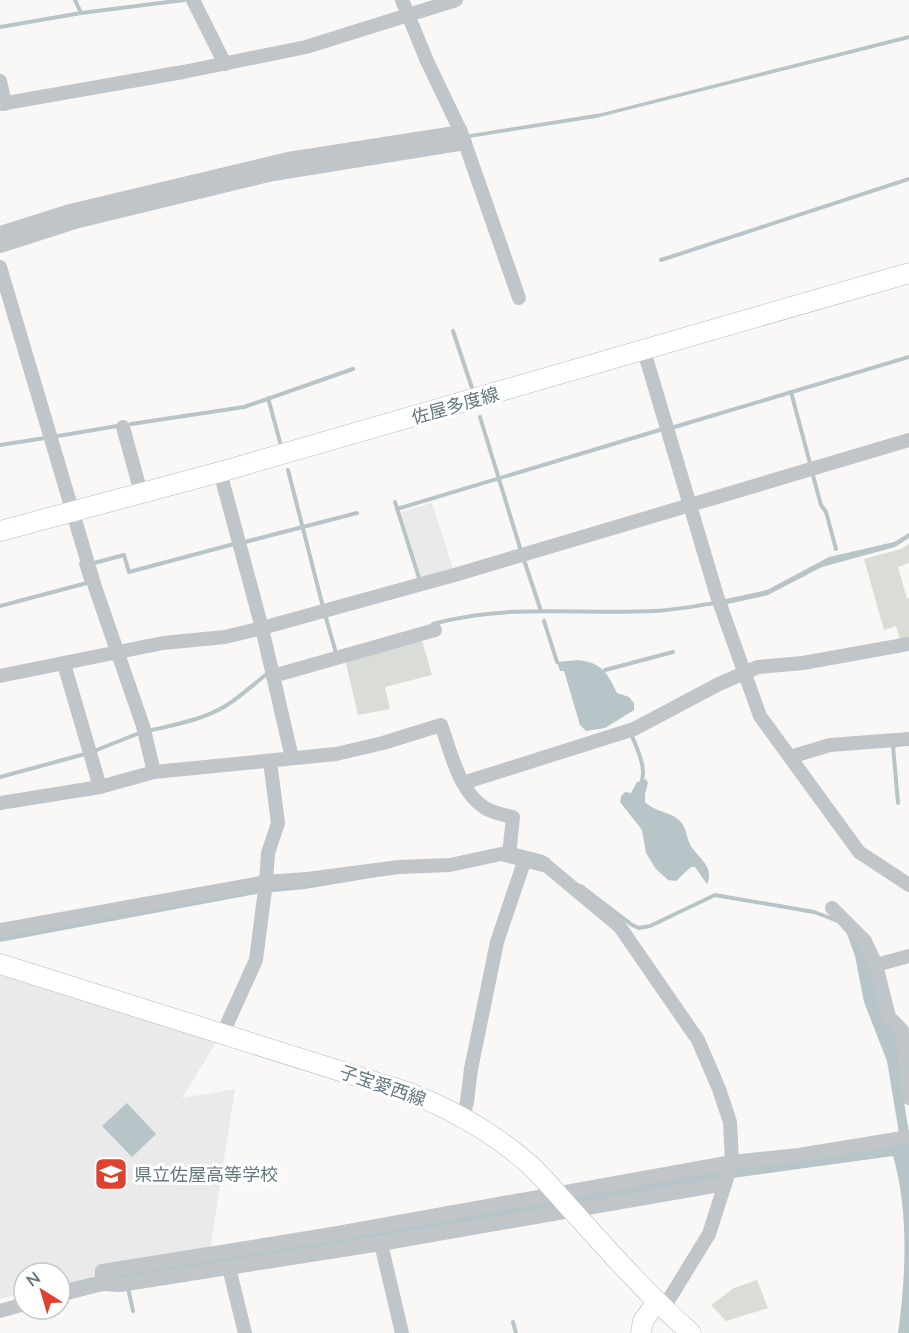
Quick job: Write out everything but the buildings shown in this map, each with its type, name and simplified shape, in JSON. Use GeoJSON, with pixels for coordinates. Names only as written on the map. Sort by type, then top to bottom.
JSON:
{"type":"FeatureCollection","features":[{"type":"Feature","properties":{"kind":"main road","name":"佐屋多度線"},"geometry":{"type":"LineString","coordinates":[[0,531],[220,472],[909,273]]}},
{"type":"Feature","properties":{"kind":"main road","name":"子宝愛西線"},"geometry":{"type":"LineString","coordinates":[[0,964],[407,1092],[462,1116],[529,1165],[660,1306],[691,1333]]}},
{"type":"Feature","properties":{"kind":"main road"},"geometry":{"type":"LineString","coordinates":[[641,1333],[643,1321],[660,1306]]}},
{"type":"Feature","properties":{"kind":"street"},"geometry":{"type":"LineString","coordinates":[[402,0],[463,138],[519,298]]}},
{"type":"Feature","properties":{"kind":"street"},"geometry":{"type":"LineString","coordinates":[[0,81],[2,104],[306,47],[456,0]]}},
{"type":"Feature","properties":{"kind":"street"},"geometry":{"type":"LineString","coordinates":[[194,2],[225,64]]}},
{"type":"Feature","properties":{"kind":"street"},"geometry":{"type":"LineString","coordinates":[[0,233],[70,211],[115,206],[272,169],[463,138]]}},
{"type":"Feature","properties":{"kind":"street"},"geometry":{"type":"LineString","coordinates":[[0,246],[75,222],[115,206]]}},
{"type":"Feature","properties":{"kind":"street"},"geometry":{"type":"LineString","coordinates":[[0,267],[74,511],[94,586],[142,726],[154,772]]}},
{"type":"Feature","properties":{"kind":"street"},"geometry":{"type":"LineString","coordinates":[[644,351],[719,603],[760,716],[859,852],[909,885]]}},
{"type":"Feature","properties":{"kind":"street"},"geometry":{"type":"LineString","coordinates":[[123,427],[141,493]]}},
{"type":"Feature","properties":{"kind":"street"},"geometry":{"type":"LineString","coordinates":[[0,676],[163,643],[225,637],[262,628],[690,506],[909,440]]}},
{"type":"Feature","properties":{"kind":"street"},"geometry":{"type":"LineString","coordinates":[[220,472],[262,628],[292,758]]}},
{"type":"Feature","properties":{"kind":"street"},"geometry":{"type":"LineString","coordinates":[[273,676],[435,630]]}},
{"type":"Feature","properties":{"kind":"street"},"geometry":{"type":"LineString","coordinates":[[464,783],[634,729],[758,667],[803,663],[909,644]]}},
{"type":"Feature","properties":{"kind":"street"},"geometry":{"type":"LineString","coordinates":[[64,663],[100,787]]}},
{"type":"Feature","properties":{"kind":"street"},"geometry":{"type":"LineString","coordinates":[[0,803],[100,787],[154,772],[336,754],[383,743],[441,725],[464,783],[473,796],[486,809],[513,817],[509,855]]}},
{"type":"Feature","properties":{"kind":"street"},"geometry":{"type":"LineString","coordinates":[[790,757],[830,745],[909,739]]}},
{"type":"Feature","properties":{"kind":"street"},"geometry":{"type":"LineString","coordinates":[[223,1033],[256,960],[268,853],[278,823],[270,761]]}},
{"type":"Feature","properties":{"kind":"street"},"geometry":{"type":"LineString","coordinates":[[0,930],[265,888],[307,879],[399,867],[450,865],[501,854],[547,866],[620,927],[698,1040],[730,1122],[732,1164],[709,1234],[660,1306]]}},
{"type":"Feature","properties":{"kind":"street"},"geometry":{"type":"LineString","coordinates":[[462,1116],[467,1102],[471,1069],[497,942],[525,859]]}},
{"type":"Feature","properties":{"kind":"street"},"geometry":{"type":"LineString","coordinates":[[832,908],[865,941],[876,965],[889,1017],[903,1031],[909,1098]]}},
{"type":"Feature","properties":{"kind":"street"},"geometry":{"type":"LineString","coordinates":[[876,965],[909,956]]}},
{"type":"Feature","properties":{"kind":"street"},"geometry":{"type":"LineString","coordinates":[[72,1291],[101,1280],[120,1286],[381,1244],[732,1164],[904,1138]]}},
{"type":"Feature","properties":{"kind":"street"},"geometry":{"type":"LineString","coordinates":[[101,1280],[102,1271],[332,1234],[564,1201],[726,1182]]}},
{"type":"Feature","properties":{"kind":"street"},"geometry":{"type":"LineString","coordinates":[[381,1244],[402,1333]]}},
{"type":"Feature","properties":{"kind":"street"},"geometry":{"type":"LineString","coordinates":[[229,1268],[245,1333]]}},
{"type":"Feature","properties":{"kind":"shaded area"},"geometry":{"type":"Polygon","coordinates":[[[909,35],[909,39],[596,118],[276,165],[602,113],[909,35]]]}},
{"type":"Feature","properties":{"kind":"shaded area"},"geometry":{"type":"Polygon","coordinates":[[[432,503],[454,572],[422,582],[401,512],[432,503]]]}},
{"type":"Feature","properties":{"kind":"shaded area"},"geometry":{"type":"Polygon","coordinates":[[[909,533],[909,538],[895,547],[822,567],[768,595],[723,605],[721,600],[767,590],[829,557],[894,542],[909,533]]]}},
{"type":"Feature","properties":{"kind":"shaded area"},"geometry":{"type":"Polygon","coordinates":[[[909,544],[909,563],[898,567],[907,599],[909,598],[909,637],[900,639],[896,626],[884,630],[864,559],[901,549],[909,544]]]}},
{"type":"Feature","properties":{"kind":"shaded area"},"geometry":{"type":"Polygon","coordinates":[[[421,637],[432,675],[385,687],[390,709],[358,715],[345,659],[421,637]]]}},
{"type":"Feature","properties":{"kind":"shaded area"},"geometry":{"type":"Polygon","coordinates":[[[578,660],[599,666],[617,693],[629,697],[634,703],[634,710],[605,728],[586,731],[580,725],[564,671],[560,671],[557,662],[578,660]]]}},
{"type":"Feature","properties":{"kind":"shaded area"},"geometry":{"type":"Polygon","coordinates":[[[646,779],[648,783],[645,802],[653,808],[676,817],[681,822],[692,847],[707,866],[709,877],[707,884],[695,867],[691,867],[676,881],[668,880],[656,869],[646,853],[642,830],[620,802],[625,792],[631,793],[637,782],[646,779]]]}},
{"type":"Feature","properties":{"kind":"shaded area"},"geometry":{"type":"Polygon","coordinates":[[[376,874],[377,877],[305,889],[262,893],[0,942],[0,937],[270,887],[376,874]]]}},
{"type":"Feature","properties":{"kind":"shaded area"},"geometry":{"type":"Polygon","coordinates":[[[838,923],[860,940],[898,1032],[901,1084],[909,1133],[909,1333],[898,1333],[903,1289],[904,1221],[893,1156],[725,1179],[72,1289],[72,1282],[98,1276],[900,1139],[887,1061],[864,1002],[855,956],[847,934],[838,923]]]}},
{"type":"Feature","properties":{"kind":"shaded area","name":"県立佐屋高等学校"},"geometry":{"type":"Polygon","coordinates":[[[0,975],[217,1041],[182,1098],[235,1089],[210,1250],[72,1282],[72,1261],[12,1261],[12,1296],[0,1299],[0,975]]]}},
{"type":"Feature","properties":{"kind":"shaded area"},"geometry":{"type":"Polygon","coordinates":[[[127,1103],[156,1134],[132,1157],[102,1126],[127,1103]]]}},
{"type":"Feature","properties":{"kind":"shaded area"},"geometry":{"type":"Polygon","coordinates":[[[757,1280],[768,1308],[726,1321],[711,1305],[734,1288],[757,1280]]]}},
{"type":"Feature","properties":{"kind":"waterway"},"geometry":{"type":"LineString","coordinates":[[75,0],[81,13]]}},
{"type":"Feature","properties":{"kind":"waterway"},"geometry":{"type":"LineString","coordinates":[[0,27],[81,13],[184,0]]}},
{"type":"Feature","properties":{"kind":"waterway"},"geometry":{"type":"LineString","coordinates":[[661,260],[909,179]]}},
{"type":"Feature","properties":{"kind":"waterway"},"geometry":{"type":"LineString","coordinates":[[453,331],[472,388]]}},
{"type":"Feature","properties":{"kind":"waterway"},"geometry":{"type":"LineString","coordinates":[[671,428],[909,357]]}},
{"type":"Feature","properties":{"kind":"waterway"},"geometry":{"type":"LineString","coordinates":[[131,424],[244,407],[353,369]]}},
{"type":"Feature","properties":{"kind":"waterway"},"geometry":{"type":"LineString","coordinates":[[791,392],[811,467]]}},
{"type":"Feature","properties":{"kind":"waterway"},"geometry":{"type":"LineString","coordinates":[[268,398],[280,442]]}},
{"type":"Feature","properties":{"kind":"waterway"},"geometry":{"type":"LineString","coordinates":[[480,417],[521,551]]}},
{"type":"Feature","properties":{"kind":"waterway"},"geometry":{"type":"LineString","coordinates":[[58,436],[117,426]]}},
{"type":"Feature","properties":{"kind":"waterway"},"geometry":{"type":"LineString","coordinates":[[397,509],[663,429]]}},
{"type":"Feature","properties":{"kind":"waterway"},"geometry":{"type":"LineString","coordinates":[[0,445],[45,438]]}},
{"type":"Feature","properties":{"kind":"waterway"},"geometry":{"type":"LineString","coordinates":[[288,470],[323,607]]}},
{"type":"Feature","properties":{"kind":"waterway"},"geometry":{"type":"LineString","coordinates":[[812,472],[836,549]]}},
{"type":"Feature","properties":{"kind":"waterway"},"geometry":{"type":"LineString","coordinates":[[395,502],[420,581]]}},
{"type":"Feature","properties":{"kind":"waterway"},"geometry":{"type":"LineString","coordinates":[[245,542],[357,513]]}},
{"type":"Feature","properties":{"kind":"waterway"},"geometry":{"type":"LineString","coordinates":[[94,563],[124,555],[129,572],[234,544]]}},
{"type":"Feature","properties":{"kind":"waterway"},"geometry":{"type":"LineString","coordinates":[[524,560],[541,611]]}},
{"type":"Feature","properties":{"kind":"waterway"},"geometry":{"type":"LineString","coordinates":[[0,606],[87,583],[81,564]]}},
{"type":"Feature","properties":{"kind":"waterway"},"geometry":{"type":"LineString","coordinates":[[433,624],[488,614],[544,611],[655,611],[715,603]]}},
{"type":"Feature","properties":{"kind":"waterway"},"geometry":{"type":"LineString","coordinates":[[326,618],[336,653]]}},
{"type":"Feature","properties":{"kind":"waterway"},"geometry":{"type":"LineString","coordinates":[[544,621],[557,662]]}},
{"type":"Feature","properties":{"kind":"waterway"},"geometry":{"type":"LineString","coordinates":[[605,670],[673,652]]}},
{"type":"Feature","properties":{"kind":"waterway"},"geometry":{"type":"LineString","coordinates":[[152,730],[219,710],[268,673]]}},
{"type":"Feature","properties":{"kind":"waterway"},"geometry":{"type":"LineString","coordinates":[[94,751],[137,734]]}},
{"type":"Feature","properties":{"kind":"waterway"},"geometry":{"type":"LineString","coordinates":[[632,736],[642,763],[642,780]]}},
{"type":"Feature","properties":{"kind":"waterway"},"geometry":{"type":"LineString","coordinates":[[895,746],[893,746],[898,803]]}},
{"type":"Feature","properties":{"kind":"waterway"},"geometry":{"type":"LineString","coordinates":[[0,777],[85,754]]}},
{"type":"Feature","properties":{"kind":"waterway"},"geometry":{"type":"LineString","coordinates":[[515,850],[548,860]]}},
{"type":"Feature","properties":{"kind":"waterway"},"geometry":{"type":"LineString","coordinates":[[581,886],[639,928],[650,926],[715,895],[814,912],[838,921]]}},
{"type":"Feature","properties":{"kind":"waterway"},"geometry":{"type":"LineString","coordinates":[[128,1288],[133,1311]]}},
{"type":"Feature","properties":{"kind":"waterway"},"geometry":{"type":"LineString","coordinates":[[513,1322],[516,1333]]}},
{"type":"Feature","properties":{"kind":"place","name":"県立佐屋高等学校"},"geometry":{"type":"Point","coordinates":[111,1174]}}]}
